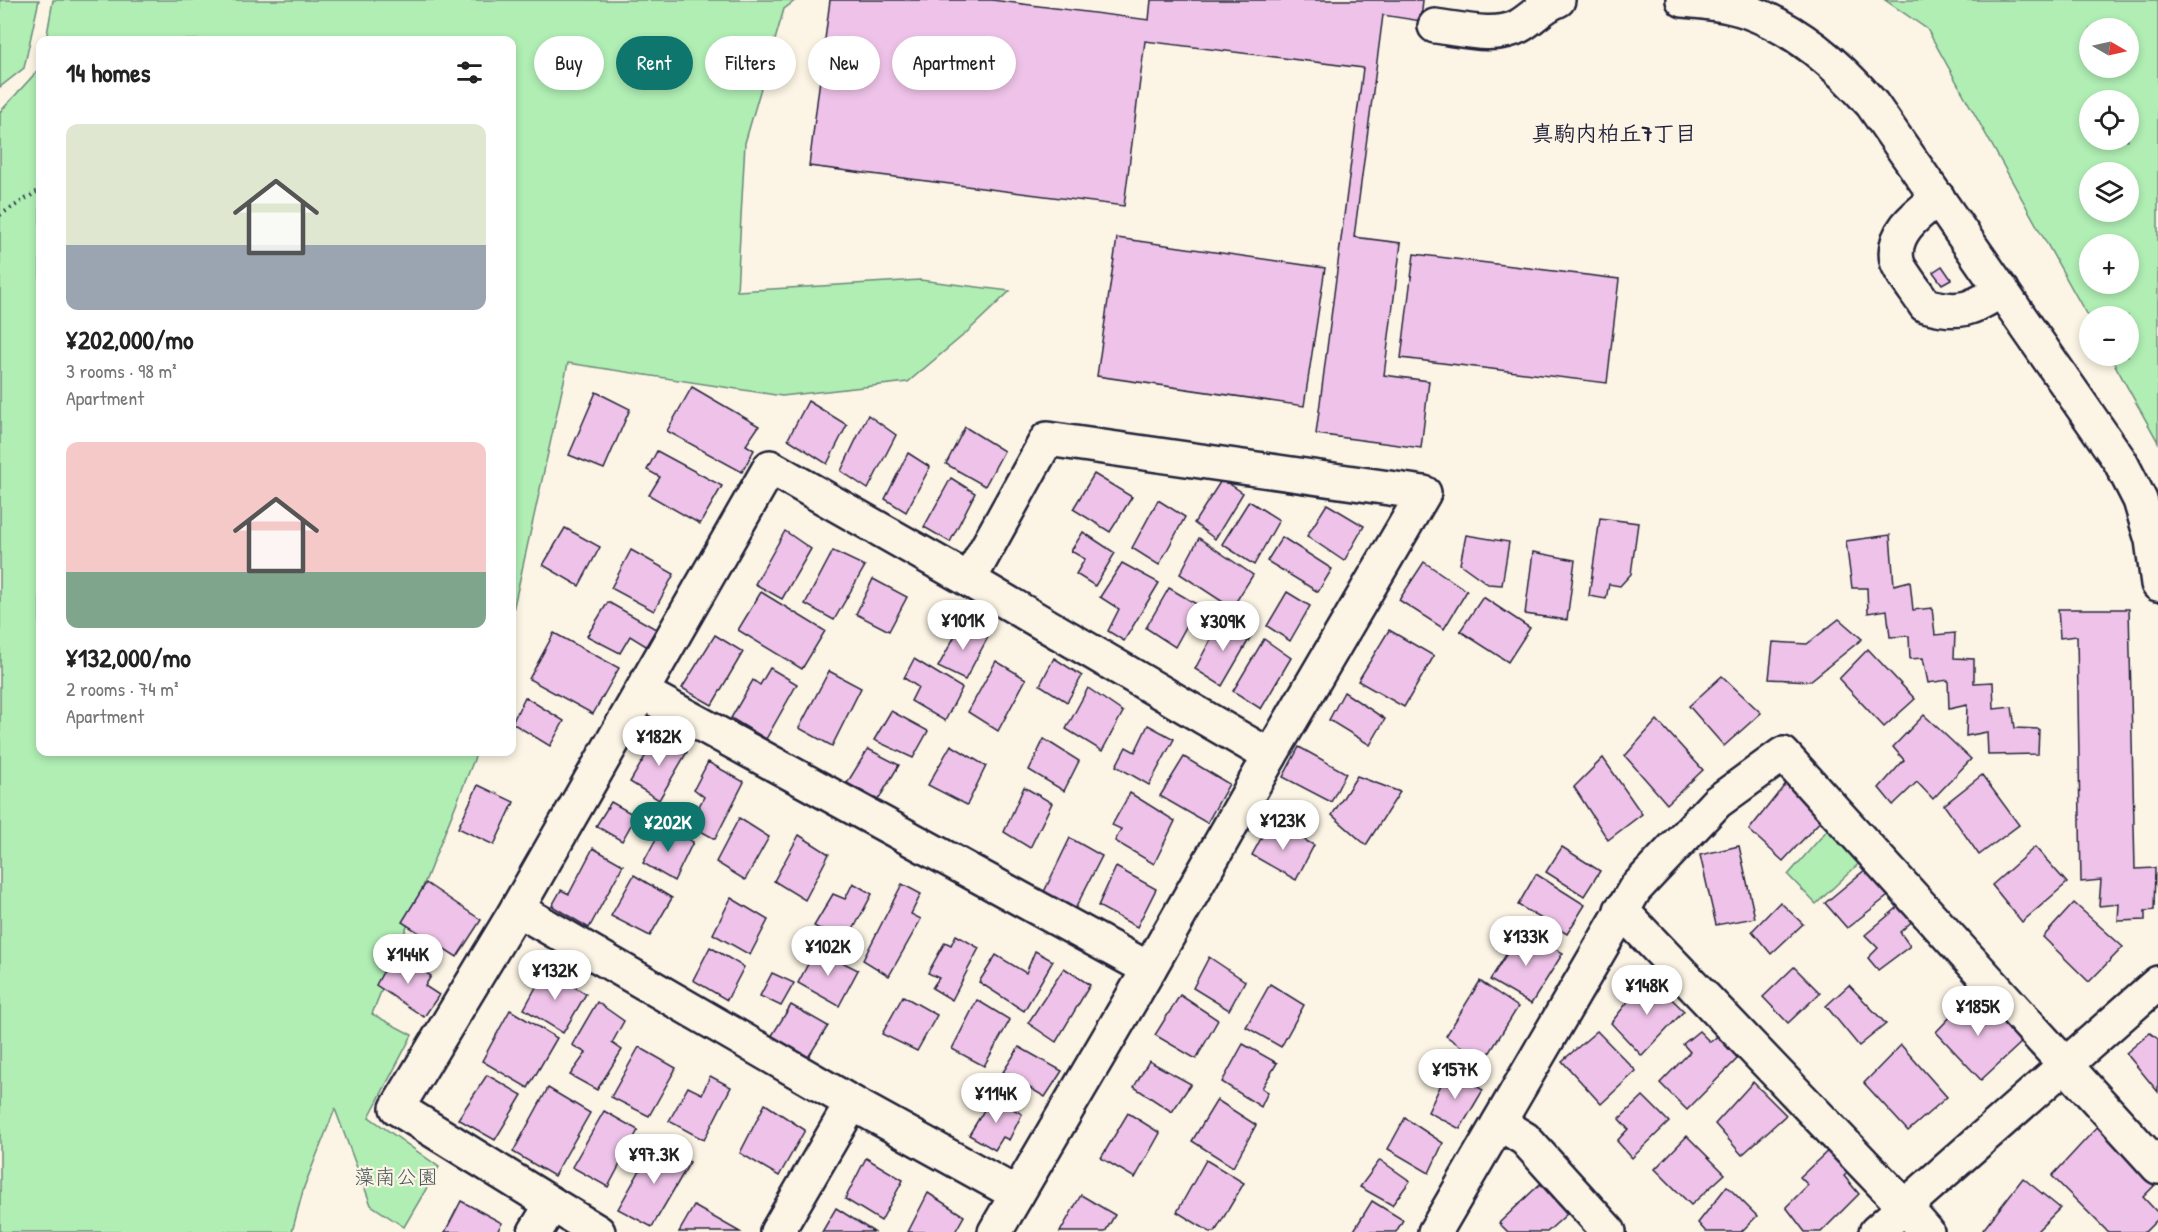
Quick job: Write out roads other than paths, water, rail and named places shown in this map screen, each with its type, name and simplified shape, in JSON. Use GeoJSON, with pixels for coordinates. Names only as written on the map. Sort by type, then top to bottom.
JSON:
{"type":"FeatureCollection","features":[{"type":"Feature","properties":{"kind":"street"},"geometry":{"type":"LineString","coordinates":[[1435,26],[1497,33],[1518,27],[1550,3],[1558,0]]}},
{"type":"Feature","properties":{"kind":"street"},"geometry":{"type":"LineString","coordinates":[[1683,0],[1716,2],[1746,11],[1789,31],[1822,53],[1850,78],[1872,104],[2120,461],[2140,500],[2152,540],[2158,584]]}},
{"type":"Feature","properties":{"kind":"street"},"geometry":{"type":"LineString","coordinates":[[1938,198],[1913,218],[1902,232],[1897,245],[1897,263],[1925,305],[1947,311],[1975,306],[2002,290]]}},
{"type":"Feature","properties":{"kind":"street"},"geometry":{"type":"LineString","coordinates":[[969,580],[1047,439],[1424,493],[994,1232]]}},
{"type":"Feature","properties":{"kind":"street"},"geometry":{"type":"LineString","coordinates":[[598,1232],[397,1108],[517,909],[770,467],[1270,756]]}},
{"type":"Feature","properties":{"kind":"street"},"geometry":{"type":"LineString","coordinates":[[642,692],[1149,969]]}},
{"type":"Feature","properties":{"kind":"street"},"geometry":{"type":"LineString","coordinates":[[1435,1232],[1635,889],[1717,802],[1783,754],[2158,1167]]}},
{"type":"Feature","properties":{"kind":"street"},"geometry":{"type":"LineString","coordinates":[[517,909],[1017,1194]]}},
{"type":"Feature","properties":{"kind":"street"},"geometry":{"type":"LineString","coordinates":[[1621,910],[1927,1232]]}},
{"type":"Feature","properties":{"kind":"street"},"geometry":{"type":"LineString","coordinates":[[1876,1232],[2158,983]]}},
{"type":"Feature","properties":{"kind":"street"},"geometry":{"type":"LineString","coordinates":[[777,1232],[852,1102]]}},
{"type":"Feature","properties":{"kind":"street"},"geometry":{"type":"LineString","coordinates":[[1499,1123],[1525,1139],[1609,1232]]}},
{"type":"Feature","properties":{"kind":"street"},"geometry":{"type":"LineString","coordinates":[[535,1232],[552,1204]]}},
{"type":"Feature","properties":{"kind":"district","name":"真駒内柏丘7丁目"},"geometry":{"type":"Point","coordinates":[1614,133]}},
{"type":"Feature","properties":{"kind":"park label","name":"藻南公園"},"geometry":{"type":"Point","coordinates":[396,1177]}}]}
